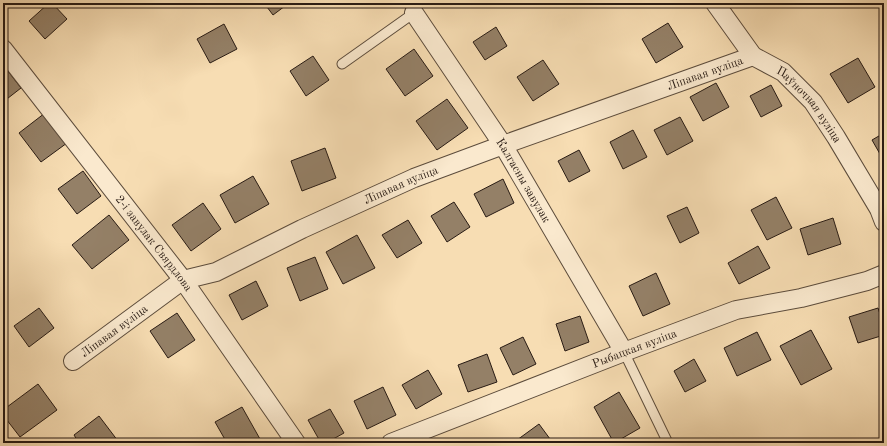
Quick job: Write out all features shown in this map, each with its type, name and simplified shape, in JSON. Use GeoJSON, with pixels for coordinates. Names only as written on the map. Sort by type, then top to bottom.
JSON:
{"type":"FeatureCollection","features":[{"type":"Feature","properties":{"kind":"street","name":"Паўночная вуліца"},"geometry":{"type":"LineString","coordinates":[[715,3],[753,56],[783,72],[813,102],[879,208],[884,222]]}},
{"type":"Feature","properties":{"kind":"street","name":"Калгасны завулак"},"geometry":{"type":"LineString","coordinates":[[414,13],[503,145],[624,352]]}},
{"type":"Feature","properties":{"kind":"street","name":"2-і завулак Свярдлова"},"geometry":{"type":"LineString","coordinates":[[3,49],[183,280],[296,443]]}},
{"type":"Feature","properties":{"kind":"street","name":"Ліпавая вуліца"},"geometry":{"type":"LineString","coordinates":[[73,361],[183,280],[216,272],[302,229],[407,182],[503,145],[753,56]]}},
{"type":"Feature","properties":{"kind":"street","name":"Рыбацкая вуліца"},"geometry":{"type":"LineString","coordinates":[[391,443],[736,310],[801,298],[866,281],[884,274]]}},
{"type":"Feature","properties":{"kind":"lane"},"geometry":{"type":"LineString","coordinates":[[342,64],[414,13]]}},
{"type":"Feature","properties":{"kind":"lane"},"geometry":{"type":"LineString","coordinates":[[624,352],[668,443]]}},
{"type":"Feature","properties":{"kind":"building"},"geometry":{"type":"Polygon","coordinates":[[[49,3],[52,3],[67,19],[45,39],[29,21],[49,3]]]}},
{"type":"Feature","properties":{"kind":"building"},"geometry":{"type":"Polygon","coordinates":[[[264,3],[289,3],[273,15],[264,3]]]}},
{"type":"Feature","properties":{"kind":"building"},"geometry":{"type":"Polygon","coordinates":[[[668,23],[683,47],[656,63],[642,39],[668,23]]]}},
{"type":"Feature","properties":{"kind":"building"},"geometry":{"type":"Polygon","coordinates":[[[224,24],[237,49],[210,63],[197,39],[224,24]]]}},
{"type":"Feature","properties":{"kind":"building"},"geometry":{"type":"Polygon","coordinates":[[[496,27],[507,46],[485,60],[473,42],[496,27]]]}},
{"type":"Feature","properties":{"kind":"building"},"geometry":{"type":"Polygon","coordinates":[[[414,49],[433,76],[405,96],[386,69],[414,49]]]}},
{"type":"Feature","properties":{"kind":"building"},"geometry":{"type":"Polygon","coordinates":[[[313,56],[329,80],[306,96],[290,71],[313,56]]]}},
{"type":"Feature","properties":{"kind":"building"},"geometry":{"type":"Polygon","coordinates":[[[858,58],[875,87],[848,103],[830,74],[858,58]]]}},
{"type":"Feature","properties":{"kind":"building"},"geometry":{"type":"Polygon","coordinates":[[[543,60],[559,84],[533,101],[517,77],[543,60]]]}},
{"type":"Feature","properties":{"kind":"building"},"geometry":{"type":"Polygon","coordinates":[[[4,66],[21,88],[3,102],[3,68],[4,66]]]}},
{"type":"Feature","properties":{"kind":"building"},"geometry":{"type":"Polygon","coordinates":[[[716,83],[729,107],[703,121],[690,97],[716,83]]]}},
{"type":"Feature","properties":{"kind":"building"},"geometry":{"type":"Polygon","coordinates":[[[771,85],[782,106],[761,117],[750,96],[771,85]]]}},
{"type":"Feature","properties":{"kind":"building"},"geometry":{"type":"Polygon","coordinates":[[[447,99],[468,128],[437,150],[416,121],[447,99]]]}},
{"type":"Feature","properties":{"kind":"building"},"geometry":{"type":"Polygon","coordinates":[[[45,113],[67,143],[41,162],[19,133],[45,113]]]}},
{"type":"Feature","properties":{"kind":"building"},"geometry":{"type":"Polygon","coordinates":[[[680,117],[693,141],[667,155],[654,130],[680,117]]]}},
{"type":"Feature","properties":{"kind":"building"},"geometry":{"type":"Polygon","coordinates":[[[633,130],[647,157],[623,169],[610,142],[633,130]]]}},
{"type":"Feature","properties":{"kind":"building"},"geometry":{"type":"Polygon","coordinates":[[[884,133],[884,161],[872,140],[884,133]]]}},
{"type":"Feature","properties":{"kind":"building"},"geometry":{"type":"Polygon","coordinates":[[[325,148],[336,178],[302,191],[291,161],[325,148]]]}},
{"type":"Feature","properties":{"kind":"building"},"geometry":{"type":"Polygon","coordinates":[[[579,150],[590,171],[569,182],[558,161],[579,150]]]}},
{"type":"Feature","properties":{"kind":"building"},"geometry":{"type":"Polygon","coordinates":[[[83,171],[101,196],[77,214],[58,189],[83,171]]]}},
{"type":"Feature","properties":{"kind":"building"},"geometry":{"type":"Polygon","coordinates":[[[253,176],[269,204],[235,223],[220,195],[253,176]]]}},
{"type":"Feature","properties":{"kind":"building"},"geometry":{"type":"Polygon","coordinates":[[[503,179],[514,203],[486,217],[474,194],[503,179]]]}},
{"type":"Feature","properties":{"kind":"building"},"geometry":{"type":"Polygon","coordinates":[[[776,197],[792,228],[767,240],[751,210],[776,197]]]}},
{"type":"Feature","properties":{"kind":"building"},"geometry":{"type":"Polygon","coordinates":[[[454,202],[470,227],[447,242],[431,216],[454,202]]]}},
{"type":"Feature","properties":{"kind":"building"},"geometry":{"type":"Polygon","coordinates":[[[203,203],[221,229],[191,251],[172,225],[203,203]]]}},
{"type":"Feature","properties":{"kind":"building"},"geometry":{"type":"Polygon","coordinates":[[[687,207],[699,233],[680,243],[667,216],[687,207]]]}},
{"type":"Feature","properties":{"kind":"building"},"geometry":{"type":"Polygon","coordinates":[[[109,215],[129,240],[92,269],[72,245],[109,215]]]}},
{"type":"Feature","properties":{"kind":"building"},"geometry":{"type":"Polygon","coordinates":[[[833,218],[841,244],[808,255],[800,229],[833,218]]]}},
{"type":"Feature","properties":{"kind":"building"},"geometry":{"type":"Polygon","coordinates":[[[408,220],[422,243],[397,258],[382,235],[408,220]]]}},
{"type":"Feature","properties":{"kind":"building"},"geometry":{"type":"Polygon","coordinates":[[[357,235],[375,268],[343,284],[326,252],[357,235]]]}},
{"type":"Feature","properties":{"kind":"building"},"geometry":{"type":"Polygon","coordinates":[[[758,246],[770,268],[739,284],[728,263],[758,246]]]}},
{"type":"Feature","properties":{"kind":"building"},"geometry":{"type":"Polygon","coordinates":[[[315,257],[328,289],[300,301],[287,268],[315,257]]]}},
{"type":"Feature","properties":{"kind":"building"},"geometry":{"type":"Polygon","coordinates":[[[656,273],[670,304],[643,316],[629,286],[656,273]]]}},
{"type":"Feature","properties":{"kind":"building"},"geometry":{"type":"Polygon","coordinates":[[[256,281],[268,306],[242,320],[229,295],[256,281]]]}},
{"type":"Feature","properties":{"kind":"building"},"geometry":{"type":"Polygon","coordinates":[[[39,308],[54,328],[29,347],[14,326],[39,308]]]}},
{"type":"Feature","properties":{"kind":"building"},"geometry":{"type":"Polygon","coordinates":[[[878,308],[884,326],[884,335],[858,343],[849,317],[878,308]]]}},
{"type":"Feature","properties":{"kind":"building"},"geometry":{"type":"Polygon","coordinates":[[[177,313],[195,340],[168,358],[150,331],[177,313]]]}},
{"type":"Feature","properties":{"kind":"building"},"geometry":{"type":"Polygon","coordinates":[[[580,316],[589,342],[565,351],[556,324],[580,316]]]}},
{"type":"Feature","properties":{"kind":"building"},"geometry":{"type":"Polygon","coordinates":[[[811,330],[832,369],[801,385],[780,346],[811,330]]]}},
{"type":"Feature","properties":{"kind":"building"},"geometry":{"type":"Polygon","coordinates":[[[757,332],[771,360],[737,376],[724,348],[757,332]]]}},
{"type":"Feature","properties":{"kind":"building"},"geometry":{"type":"Polygon","coordinates":[[[523,337],[536,364],[513,375],[500,348],[523,337]]]}},
{"type":"Feature","properties":{"kind":"building"},"geometry":{"type":"Polygon","coordinates":[[[487,354],[497,382],[468,392],[458,365],[487,354]]]}},
{"type":"Feature","properties":{"kind":"building"},"geometry":{"type":"Polygon","coordinates":[[[694,359],[706,381],[685,392],[674,371],[694,359]]]}},
{"type":"Feature","properties":{"kind":"building"},"geometry":{"type":"Polygon","coordinates":[[[428,370],[442,394],[416,409],[402,385],[428,370]]]}},
{"type":"Feature","properties":{"kind":"building"},"geometry":{"type":"Polygon","coordinates":[[[38,384],[57,410],[20,437],[3,415],[3,410],[38,384]]]}},
{"type":"Feature","properties":{"kind":"building"},"geometry":{"type":"Polygon","coordinates":[[[383,387],[396,415],[367,429],[354,401],[383,387]]]}},
{"type":"Feature","properties":{"kind":"building"},"geometry":{"type":"Polygon","coordinates":[[[619,392],[640,428],[614,443],[594,407],[619,392]]]}},
{"type":"Feature","properties":{"kind":"building"},"geometry":{"type":"Polygon","coordinates":[[[242,407],[260,439],[253,443],[227,443],[215,422],[242,407]]]}},
{"type":"Feature","properties":{"kind":"building"},"geometry":{"type":"Polygon","coordinates":[[[330,409],[344,433],[326,443],[321,443],[308,420],[330,409]]]}},
{"type":"Feature","properties":{"kind":"building"},"geometry":{"type":"Polygon","coordinates":[[[99,416],[118,441],[115,443],[79,443],[74,435],[99,416]]]}},
{"type":"Feature","properties":{"kind":"building"},"geometry":{"type":"Polygon","coordinates":[[[539,424],[553,443],[519,443],[517,440],[539,424]]]}}]}
